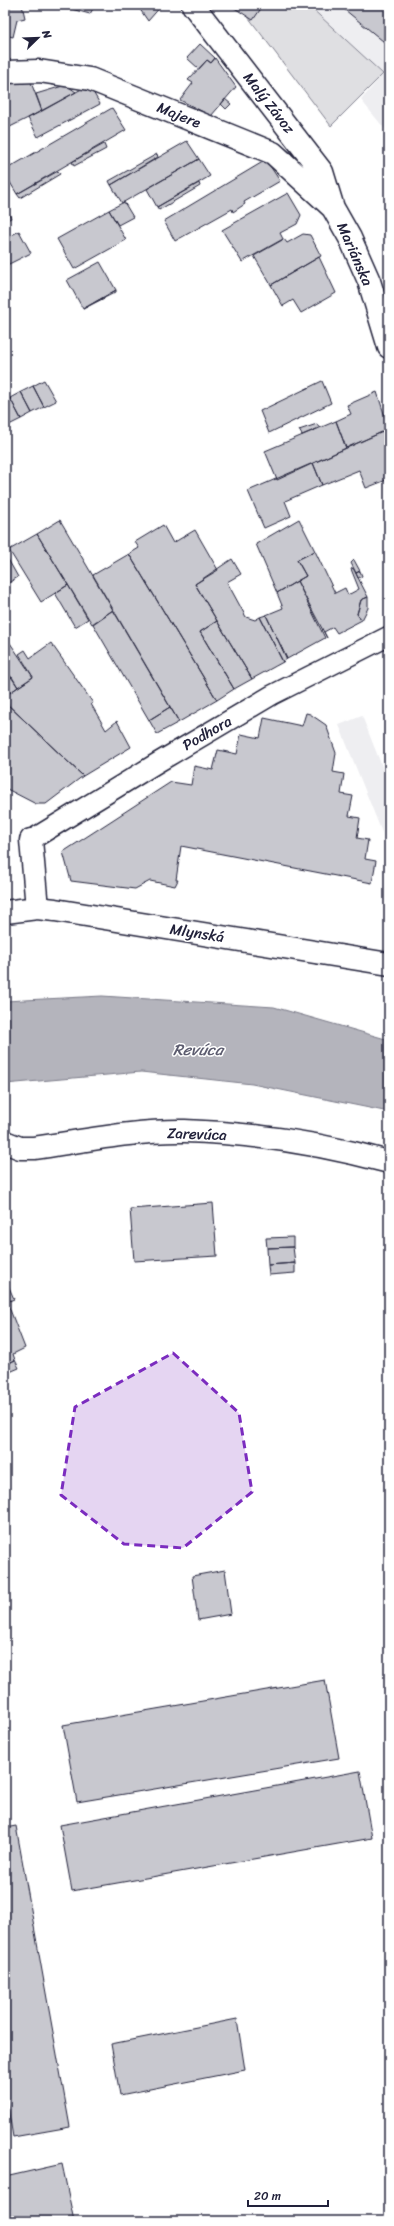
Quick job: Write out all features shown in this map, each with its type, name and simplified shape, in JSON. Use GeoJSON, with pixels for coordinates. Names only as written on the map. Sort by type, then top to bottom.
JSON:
{"type":"FeatureCollection","features":[{"type":"Feature","properties":{"kind":"street","name":"Malý Závoz"},"geometry":{"type":"LineString","coordinates":[[193,5],[322,172],[333,208]]}},
{"type":"Feature","properties":{"kind":"street","name":"Majere"},"geometry":{"type":"LineString","coordinates":[[5,72],[39,71],[90,79],[273,153],[333,208]]}},
{"type":"Feature","properties":{"kind":"street","name":"Mariánska"},"geometry":{"type":"LineString","coordinates":[[333,208],[350,238],[369,281],[389,347]]}},
{"type":"Feature","properties":{"kind":"street","name":"Podhora"},"geometry":{"type":"LineString","coordinates":[[31,840],[272,695],[389,636]]}},
{"type":"Feature","properties":{"kind":"street"},"geometry":{"type":"LineString","coordinates":[[31,840],[37,908]]}},
{"type":"Feature","properties":{"kind":"street","name":"Mlynská"},"geometry":{"type":"LineString","coordinates":[[5,912],[37,908],[389,964]]}},
{"type":"Feature","properties":{"kind":"street","name":"Zarevúca"},"geometry":{"type":"LineString","coordinates":[[5,1142],[20,1148],[34,1148],[130,1134],[184,1131],[255,1137],[340,1149],[389,1162]]}},
{"type":"Feature","properties":{"kind":"highlighted area"},"geometry":{"type":"Polygon","coordinates":[[[173,1353],[239,1413],[252,1492],[183,1548],[124,1544],[61,1495],[75,1407],[173,1353]]]}},
{"type":"Feature","properties":{"kind":"shaded area"},"geometry":{"type":"Polygon","coordinates":[[[239,5],[308,5],[383,74],[331,126],[239,5]]]}},
{"type":"Feature","properties":{"kind":"shaded area"},"geometry":{"type":"Polygon","coordinates":[[[308,5],[389,5],[389,134],[361,100],[383,74],[308,5]]]}},
{"type":"Feature","properties":{"kind":"shaded area"},"geometry":{"type":"Polygon","coordinates":[[[362,716],[389,784],[389,850],[339,725],[362,716]]]}},
{"type":"Feature","properties":{"kind":"water","name":"Revúca"},"geometry":{"type":"Polygon","coordinates":[[[102,996],[274,1007],[389,1040],[389,1112],[252,1084],[141,1072],[5,1084],[5,1001],[102,996]]]}},
{"type":"Feature","properties":{"kind":"building"},"geometry":{"type":"Polygon","coordinates":[[[5,5],[22,5],[25,18],[17,20],[13,37],[5,35],[5,5]]]}},
{"type":"Feature","properties":{"kind":"building"},"geometry":{"type":"Polygon","coordinates":[[[56,5],[95,5],[90,14],[56,5]]]}},
{"type":"Feature","properties":{"kind":"building"},"geometry":{"type":"Polygon","coordinates":[[[137,5],[162,5],[148,21],[137,5]]]}},
{"type":"Feature","properties":{"kind":"building"},"geometry":{"type":"Polygon","coordinates":[[[235,5],[258,5],[262,7],[253,20],[233,7],[235,5]]]}},
{"type":"Feature","properties":{"kind":"building"},"geometry":{"type":"Polygon","coordinates":[[[339,5],[389,5],[389,46],[339,5]]]}},
{"type":"Feature","properties":{"kind":"building"},"geometry":{"type":"Polygon","coordinates":[[[200,44],[215,58],[211,63],[207,60],[199,69],[187,58],[200,44]]]}},
{"type":"Feature","properties":{"kind":"building"},"geometry":{"type":"Polygon","coordinates":[[[215,58],[236,87],[211,116],[180,100],[193,83],[188,80],[207,60],[211,63],[215,58]]]}},
{"type":"Feature","properties":{"kind":"building"},"geometry":{"type":"Polygon","coordinates":[[[30,80],[42,111],[6,129],[5,83],[30,80]]]}},
{"type":"Feature","properties":{"kind":"building"},"geometry":{"type":"Polygon","coordinates":[[[66,85],[76,92],[42,111],[36,94],[66,85]]]}},
{"type":"Feature","properties":{"kind":"building"},"geometry":{"type":"Polygon","coordinates":[[[89,85],[100,104],[38,137],[28,118],[89,85]]]}},
{"type":"Feature","properties":{"kind":"building"},"geometry":{"type":"Polygon","coordinates":[[[225,99],[231,104],[226,109],[221,104],[225,99]]]}},
{"type":"Feature","properties":{"kind":"building"},"geometry":{"type":"Polygon","coordinates":[[[112,108],[126,130],[17,194],[5,174],[5,170],[112,108]]]}},
{"type":"Feature","properties":{"kind":"building"},"geometry":{"type":"Polygon","coordinates":[[[187,141],[199,159],[122,203],[111,185],[187,141]]]}},
{"type":"Feature","properties":{"kind":"building"},"geometry":{"type":"Polygon","coordinates":[[[104,144],[106,149],[74,166],[72,162],[104,144]]]}},
{"type":"Feature","properties":{"kind":"building"},"geometry":{"type":"Polygon","coordinates":[[[157,154],[158,157],[111,185],[109,181],[157,154]]]}},
{"type":"Feature","properties":{"kind":"building"},"geometry":{"type":"Polygon","coordinates":[[[199,159],[210,176],[157,207],[147,189],[199,159]]]}},
{"type":"Feature","properties":{"kind":"building"},"geometry":{"type":"Polygon","coordinates":[[[266,160],[280,181],[244,202],[245,204],[233,212],[232,209],[175,241],[164,221],[266,160]]]}},
{"type":"Feature","properties":{"kind":"building"},"geometry":{"type":"Polygon","coordinates":[[[58,171],[60,174],[20,198],[17,194],[58,171]]]}},
{"type":"Feature","properties":{"kind":"building"},"geometry":{"type":"Polygon","coordinates":[[[199,183],[200,186],[159,210],[157,207],[199,183]]]}},
{"type":"Feature","properties":{"kind":"building"},"geometry":{"type":"Polygon","coordinates":[[[288,193],[301,215],[297,224],[280,233],[283,239],[242,262],[222,230],[288,193]]]}},
{"type":"Feature","properties":{"kind":"building"},"geometry":{"type":"Polygon","coordinates":[[[124,202],[133,217],[118,225],[109,210],[124,202]]]}},
{"type":"Feature","properties":{"kind":"building"},"geometry":{"type":"Polygon","coordinates":[[[5,206],[11,218],[5,221],[5,206]]]}},
{"type":"Feature","properties":{"kind":"building"},"geometry":{"type":"Polygon","coordinates":[[[109,210],[126,240],[74,269],[57,239],[109,210]]]}},
{"type":"Feature","properties":{"kind":"building"},"geometry":{"type":"Polygon","coordinates":[[[19,231],[31,253],[5,266],[5,239],[19,231]]]}},
{"type":"Feature","properties":{"kind":"building"},"geometry":{"type":"Polygon","coordinates":[[[303,234],[310,235],[321,256],[271,285],[254,256],[284,239],[287,243],[303,234]]]}},
{"type":"Feature","properties":{"kind":"building"},"geometry":{"type":"Polygon","coordinates":[[[319,257],[336,293],[301,313],[293,300],[283,306],[271,285],[319,257]]]}},
{"type":"Feature","properties":{"kind":"building"},"geometry":{"type":"Polygon","coordinates":[[[100,262],[116,290],[83,309],[67,280],[100,262]]]}},
{"type":"Feature","properties":{"kind":"building"},"geometry":{"type":"Polygon","coordinates":[[[116,290],[116,292],[83,309],[116,290]]]}},
{"type":"Feature","properties":{"kind":"building"},"geometry":{"type":"Polygon","coordinates":[[[44,380],[56,401],[44,407],[33,386],[44,380]]]}},
{"type":"Feature","properties":{"kind":"building"},"geometry":{"type":"Polygon","coordinates":[[[322,381],[331,403],[269,433],[260,411],[322,381]]]}},
{"type":"Feature","properties":{"kind":"building"},"geometry":{"type":"Polygon","coordinates":[[[33,386],[44,407],[32,413],[21,392],[33,386]]]}},
{"type":"Feature","properties":{"kind":"building"},"geometry":{"type":"Polygon","coordinates":[[[21,392],[32,413],[21,419],[10,398],[21,392]]]}},
{"type":"Feature","properties":{"kind":"building"},"geometry":{"type":"Polygon","coordinates":[[[377,392],[389,429],[346,448],[336,421],[351,414],[347,405],[377,392]]]}},
{"type":"Feature","properties":{"kind":"building"},"geometry":{"type":"Polygon","coordinates":[[[10,398],[21,419],[9,425],[5,417],[5,401],[10,398]]]}},
{"type":"Feature","properties":{"kind":"building"},"geometry":{"type":"Polygon","coordinates":[[[336,421],[346,448],[277,480],[265,451],[336,421]]]}},
{"type":"Feature","properties":{"kind":"building"},"geometry":{"type":"Polygon","coordinates":[[[317,424],[319,428],[302,435],[299,430],[317,424]]]}},
{"type":"Feature","properties":{"kind":"building"},"geometry":{"type":"Polygon","coordinates":[[[389,429],[389,479],[366,488],[359,470],[322,485],[313,463],[389,429]]]}},
{"type":"Feature","properties":{"kind":"building"},"geometry":{"type":"Polygon","coordinates":[[[313,463],[322,485],[285,501],[291,516],[264,528],[248,491],[313,463]]]}},
{"type":"Feature","properties":{"kind":"building"},"geometry":{"type":"Polygon","coordinates":[[[299,519],[315,551],[297,560],[306,576],[277,593],[256,544],[299,519]]]}},
{"type":"Feature","properties":{"kind":"building"},"geometry":{"type":"Polygon","coordinates":[[[60,520],[113,610],[92,624],[37,534],[60,520]]]}},
{"type":"Feature","properties":{"kind":"building"},"geometry":{"type":"Polygon","coordinates":[[[163,525],[173,543],[195,530],[218,570],[195,584],[217,621],[200,632],[234,689],[217,700],[129,554],[139,548],[135,542],[163,525]]]}},
{"type":"Feature","properties":{"kind":"building"},"geometry":{"type":"Polygon","coordinates":[[[37,534],[68,585],[41,602],[9,550],[37,534]]]}},
{"type":"Feature","properties":{"kind":"building"},"geometry":{"type":"Polygon","coordinates":[[[315,551],[335,593],[345,588],[348,595],[359,589],[351,569],[353,568],[368,597],[361,600],[357,614],[362,620],[337,633],[333,627],[324,632],[327,638],[297,581],[306,576],[297,560],[315,551]]]}},
{"type":"Feature","properties":{"kind":"building"},"geometry":{"type":"Polygon","coordinates":[[[5,554],[18,577],[5,585],[5,554]]]}},
{"type":"Feature","properties":{"kind":"building"},"geometry":{"type":"Polygon","coordinates":[[[129,554],[217,700],[179,722],[93,575],[129,554]]]}},
{"type":"Feature","properties":{"kind":"building"},"geometry":{"type":"Polygon","coordinates":[[[232,559],[241,574],[227,582],[246,617],[255,620],[260,617],[283,662],[252,679],[195,584],[232,559]]]}},
{"type":"Feature","properties":{"kind":"building"},"geometry":{"type":"Polygon","coordinates":[[[354,560],[360,571],[356,573],[351,563],[354,560]]]}},
{"type":"Feature","properties":{"kind":"building"},"geometry":{"type":"Polygon","coordinates":[[[360,571],[362,576],[358,578],[356,573],[360,571]]]}},
{"type":"Feature","properties":{"kind":"building"},"geometry":{"type":"Polygon","coordinates":[[[297,581],[325,638],[287,659],[266,615],[283,608],[277,593],[297,581]]]}},
{"type":"Feature","properties":{"kind":"building"},"geometry":{"type":"Polygon","coordinates":[[[68,585],[88,619],[75,627],[55,593],[68,585]]]}},
{"type":"Feature","properties":{"kind":"building"},"geometry":{"type":"Polygon","coordinates":[[[368,597],[368,608],[362,620],[357,614],[361,600],[368,597]]]}},
{"type":"Feature","properties":{"kind":"building"},"geometry":{"type":"Polygon","coordinates":[[[113,610],[170,707],[149,720],[93,624],[113,610]]]}},
{"type":"Feature","properties":{"kind":"building"},"geometry":{"type":"Polygon","coordinates":[[[266,615],[287,659],[283,662],[260,617],[266,615]]]}},
{"type":"Feature","properties":{"kind":"building"},"geometry":{"type":"Polygon","coordinates":[[[217,621],[252,679],[234,689],[200,632],[217,621]]]}},
{"type":"Feature","properties":{"kind":"building"},"geometry":{"type":"Polygon","coordinates":[[[8,640],[33,677],[18,687],[5,668],[5,642],[8,640]]]}},
{"type":"Feature","properties":{"kind":"building"},"geometry":{"type":"Polygon","coordinates":[[[51,643],[93,703],[91,704],[106,730],[117,721],[131,747],[83,776],[5,702],[5,696],[33,677],[19,654],[25,650],[30,658],[51,643]]]}},
{"type":"Feature","properties":{"kind":"building"},"geometry":{"type":"Polygon","coordinates":[[[12,677],[18,687],[5,696],[5,681],[12,677]]]}},
{"type":"Feature","properties":{"kind":"building"},"geometry":{"type":"Polygon","coordinates":[[[5,702],[83,776],[46,804],[36,804],[5,788],[5,702]]]}},
{"type":"Feature","properties":{"kind":"building"},"geometry":{"type":"Polygon","coordinates":[[[170,707],[179,722],[157,734],[149,720],[170,707]]]}},
{"type":"Feature","properties":{"kind":"building"},"geometry":{"type":"Polygon","coordinates":[[[306,713],[310,714],[326,725],[336,753],[333,772],[344,774],[341,794],[353,796],[349,816],[360,818],[357,838],[368,840],[365,859],[376,861],[372,883],[181,846],[176,880],[178,880],[175,886],[150,881],[135,889],[71,881],[63,852],[171,782],[191,785],[194,766],[213,770],[218,750],[237,754],[241,734],[260,738],[264,718],[302,726],[306,713]]]}},
{"type":"Feature","properties":{"kind":"building"},"geometry":{"type":"Polygon","coordinates":[[[213,1203],[217,1256],[134,1261],[130,1209],[213,1203]]]}},
{"type":"Feature","properties":{"kind":"building"},"geometry":{"type":"Polygon","coordinates":[[[293,1237],[293,1247],[267,1248],[266,1238],[293,1237]]]}},
{"type":"Feature","properties":{"kind":"building"},"geometry":{"type":"Polygon","coordinates":[[[293,1247],[295,1263],[268,1265],[267,1248],[293,1247]]]}},
{"type":"Feature","properties":{"kind":"building"},"geometry":{"type":"Polygon","coordinates":[[[295,1263],[295,1273],[269,1275],[268,1265],[295,1263]]]}},
{"type":"Feature","properties":{"kind":"building"},"geometry":{"type":"Polygon","coordinates":[[[5,1278],[14,1299],[7,1302],[25,1348],[13,1354],[15,1360],[5,1365],[5,1278]]]}},
{"type":"Feature","properties":{"kind":"building"},"geometry":{"type":"Polygon","coordinates":[[[15,1360],[19,1368],[5,1374],[5,1365],[15,1360]]]}},
{"type":"Feature","properties":{"kind":"building"},"geometry":{"type":"Polygon","coordinates":[[[225,1570],[231,1614],[198,1620],[192,1576],[225,1570]]]}},
{"type":"Feature","properties":{"kind":"building"},"geometry":{"type":"Polygon","coordinates":[[[325,1680],[339,1758],[77,1802],[63,1725],[325,1680]]]}},
{"type":"Feature","properties":{"kind":"building"},"geometry":{"type":"Polygon","coordinates":[[[360,1771],[372,1838],[72,1891],[60,1825],[360,1771]]]}},
{"type":"Feature","properties":{"kind":"building"},"geometry":{"type":"Polygon","coordinates":[[[16,1826],[70,2127],[13,2137],[5,2090],[5,1828],[16,1826]]]}},
{"type":"Feature","properties":{"kind":"building"},"geometry":{"type":"Polygon","coordinates":[[[237,2019],[245,2070],[120,2095],[111,2044],[237,2019]]]}},
{"type":"Feature","properties":{"kind":"building"},"geometry":{"type":"Polygon","coordinates":[[[62,2164],[74,2221],[10,2221],[5,2194],[5,2177],[62,2164]]]}}]}
